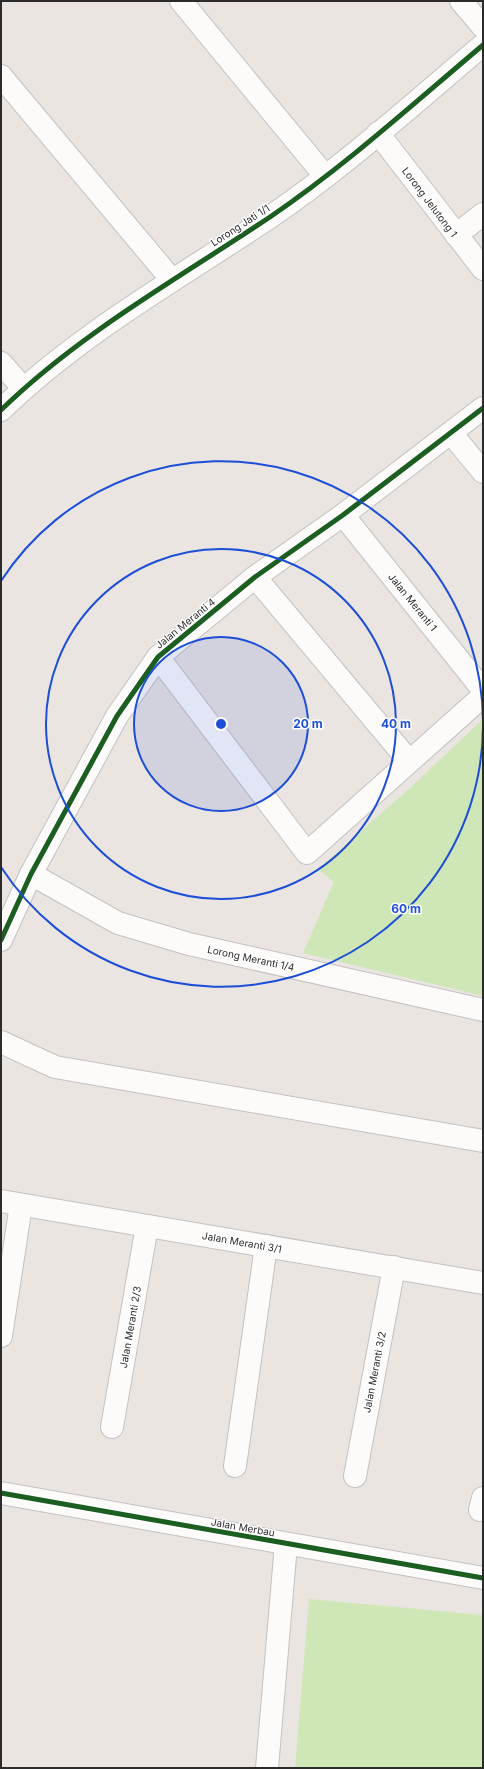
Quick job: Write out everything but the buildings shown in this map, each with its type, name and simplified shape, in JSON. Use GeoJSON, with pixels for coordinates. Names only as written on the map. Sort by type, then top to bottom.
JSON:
{"type":"FeatureCollection","features":[{"type":"Feature","properties":{"kind":"street"},"geometry":{"type":"LineString","coordinates":[[181,1],[325,176]]}},
{"type":"Feature","properties":{"kind":"street"},"geometry":{"type":"LineString","coordinates":[[460,1],[483,27]]}},
{"type":"Feature","properties":{"kind":"street","name":"Lorong Jati 1/1"},"geometry":{"type":"LineString","coordinates":[[1,410],[23,388],[84,340],[172,280],[271,216],[325,176],[483,45]]}},
{"type":"Feature","properties":{"kind":"street"},"geometry":{"type":"LineString","coordinates":[[1,76],[172,280]]}},
{"type":"Feature","properties":{"kind":"street","name":"Lorong Jelutong 1"},"geometry":{"type":"LineString","coordinates":[[378,133],[483,269]]}},
{"type":"Feature","properties":{"kind":"street"},"geometry":{"type":"LineString","coordinates":[[456,235],[483,214]]}},
{"type":"Feature","properties":{"kind":"street"},"geometry":{"type":"LineString","coordinates":[[1,362],[23,388]]}},
{"type":"Feature","properties":{"kind":"street","name":"Jalan Meranti 4"},"geometry":{"type":"LineString","coordinates":[[1,940],[31,874],[117,716],[158,657],[255,577],[343,514],[483,408]]}},
{"type":"Feature","properties":{"kind":"street"},"geometry":{"type":"LineString","coordinates":[[451,433],[483,472]]}},
{"type":"Feature","properties":{"kind":"street","name":"Jalan Meranti 1"},"geometry":{"type":"LineString","coordinates":[[343,514],[483,690]]}},
{"type":"Feature","properties":{"kind":"street"},"geometry":{"type":"LineString","coordinates":[[255,577],[409,762]]}},
{"type":"Feature","properties":{"kind":"street"},"geometry":{"type":"LineString","coordinates":[[158,657],[307,852],[483,696]]}},
{"type":"Feature","properties":{"kind":"street","name":"Lorong Meranti 1/4"},"geometry":{"type":"LineString","coordinates":[[31,874],[118,923],[189,944],[483,1010]]}},
{"type":"Feature","properties":{"kind":"street"},"geometry":{"type":"LineString","coordinates":[[1,1042],[55,1068],[483,1141]]}},
{"type":"Feature","properties":{"kind":"street"},"geometry":{"type":"LineString","coordinates":[[1,1336],[11,1203]]}},
{"type":"Feature","properties":{"kind":"street","name":"Jalan Meranti 3/1"},"geometry":{"type":"LineString","coordinates":[[11,1203],[483,1283]]}},
{"type":"Feature","properties":{"kind":"street","name":"Jalan Meranti 2/3"},"geometry":{"type":"LineString","coordinates":[[112,1427],[147,1226]]}},
{"type":"Feature","properties":{"kind":"street"},"geometry":{"type":"LineString","coordinates":[[235,1466],[266,1246]]}},
{"type":"Feature","properties":{"kind":"street","name":"Jalan Meranti 3/2"},"geometry":{"type":"LineString","coordinates":[[355,1476],[394,1268]]}},
{"type":"Feature","properties":{"kind":"street","name":"Jalan Merbau"},"geometry":{"type":"LineString","coordinates":[[1,1493],[483,1578]]}},
{"type":"Feature","properties":{"kind":"street"},"geometry":{"type":"LineString","coordinates":[[267,1768],[286,1544]]}},
{"type":"Feature","properties":{"kind":"green space"},"geometry":{"type":"Polygon","coordinates":[[[483,719],[483,996],[303,953],[334,882],[318,869],[410,788],[483,719]]]}},
{"type":"Feature","properties":{"kind":"green space"},"geometry":{"type":"Polygon","coordinates":[[[309,1599],[483,1615],[483,1768],[295,1768],[309,1599]]]}},
{"type":"Feature","properties":{"kind":"cycle path"},"geometry":{"type":"LineString","coordinates":[[1,410],[32,382],[97,331],[270,217],[325,177],[483,45]]}},
{"type":"Feature","properties":{"kind":"cycle path"},"geometry":{"type":"LineString","coordinates":[[1,940],[31,874],[117,716],[158,657],[255,577],[343,515],[483,408]]}},
{"type":"Feature","properties":{"kind":"cycle path"},"geometry":{"type":"LineString","coordinates":[[1,1493],[483,1578]]}}]}
